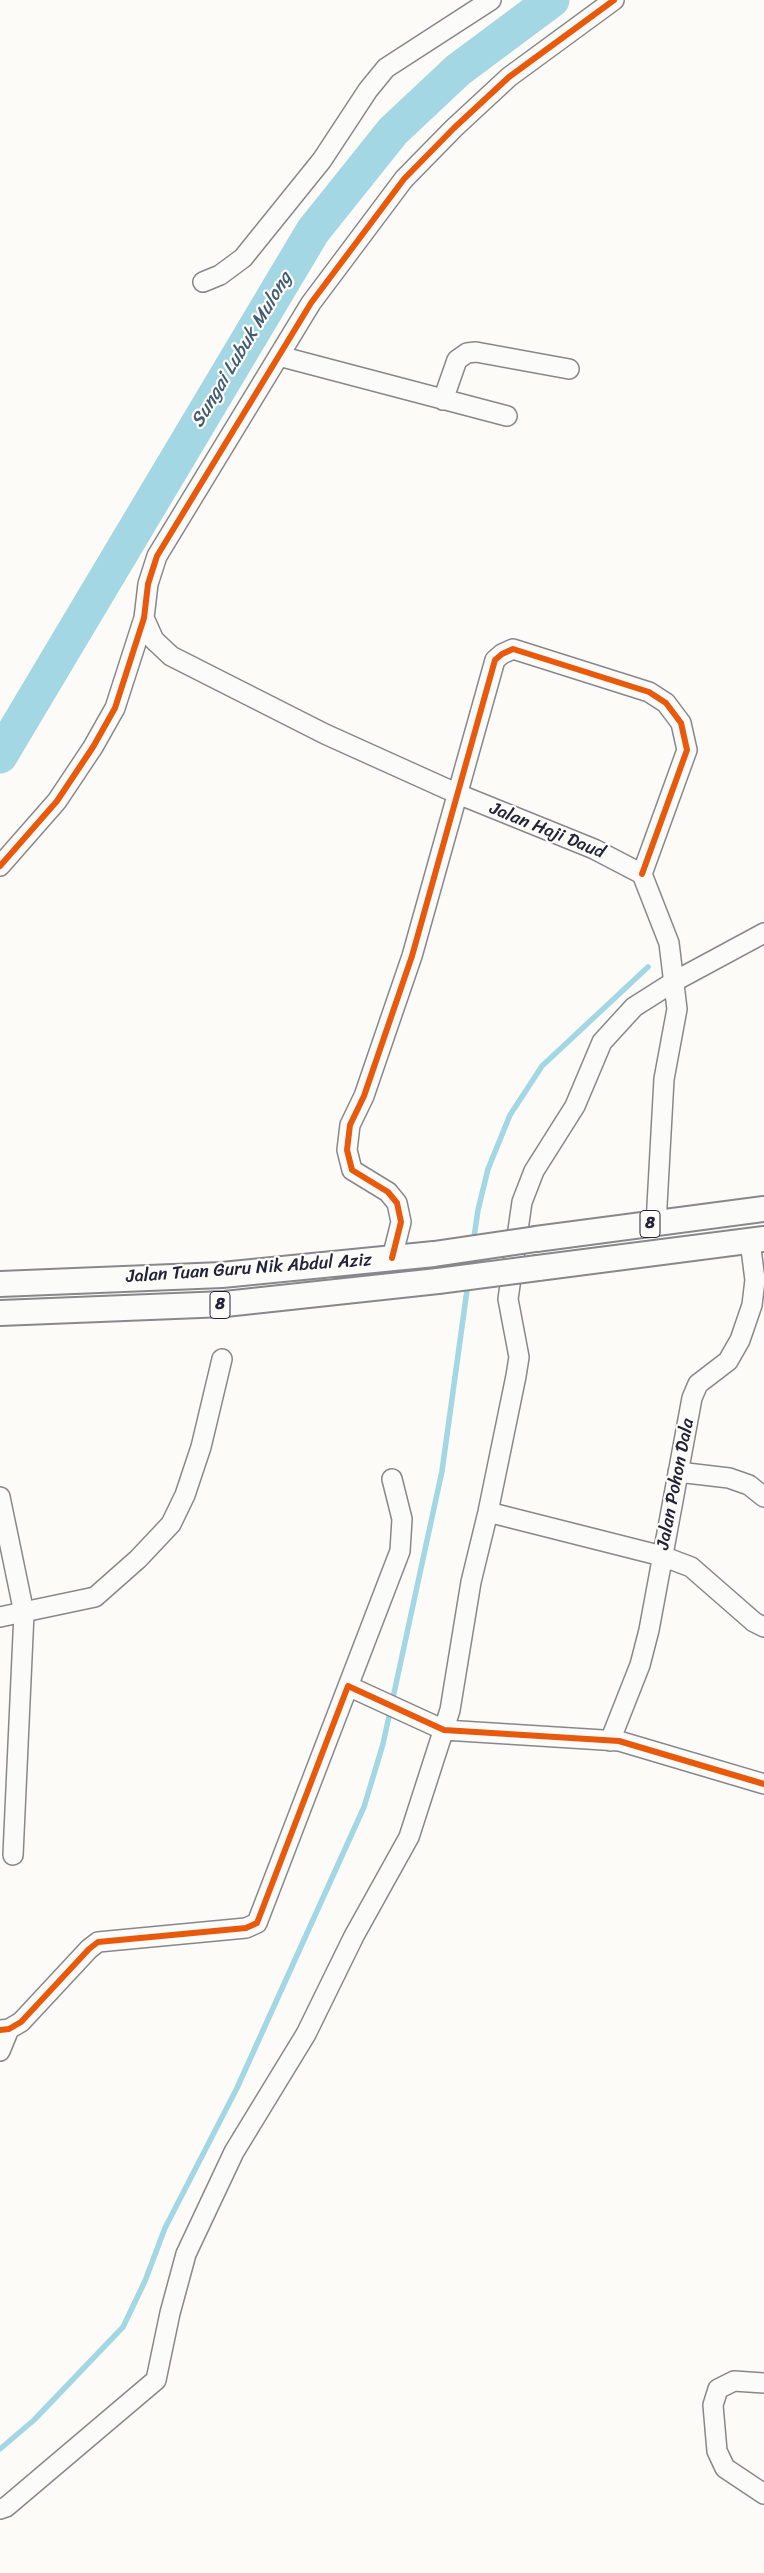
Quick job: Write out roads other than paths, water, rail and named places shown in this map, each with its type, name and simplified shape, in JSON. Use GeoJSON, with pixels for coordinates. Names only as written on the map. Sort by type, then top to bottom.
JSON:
{"type":"FeatureCollection","features":[{"type":"Feature","properties":{"kind":"main road","name":"Jalan Tuan Guru Nik Abdul Aziz"},"geometry":{"type":"LineString","coordinates":[[0,1284],[222,1275],[434,1254],[764,1209]]}},
{"type":"Feature","properties":{"kind":"main road","name":"Jalan Tuan Guru Nik Abdul Aziz"},"geometry":{"type":"LineString","coordinates":[[0,1313],[225,1304],[438,1281],[757,1240]]}},
{"type":"Feature","properties":{"kind":"street"},"geometry":{"type":"LineString","coordinates":[[203,282],[220,275],[243,258],[322,160],[368,90],[386,68],[491,0]]}},
{"type":"Feature","properties":{"kind":"street"},"geometry":{"type":"LineString","coordinates":[[0,866],[57,801],[115,708],[144,618],[148,584],[157,556],[311,303],[404,179],[454,128],[509,77],[614,0]]}},
{"type":"Feature","properties":{"kind":"street"},"geometry":{"type":"LineString","coordinates":[[443,400],[457,360],[467,353],[476,352],[568,369]]}},
{"type":"Feature","properties":{"kind":"street"},"geometry":{"type":"LineString","coordinates":[[279,356],[507,416]]}},
{"type":"Feature","properties":{"kind":"street","name":"Jalan Haji Daud"},"geometry":{"type":"LineString","coordinates":[[144,618],[154,640],[171,656],[325,734],[458,794],[594,849],[642,874]]}},
{"type":"Feature","properties":{"kind":"street"},"geometry":{"type":"LineString","coordinates":[[392,1258],[401,1222],[397,1203],[388,1192],[352,1170],[346,1150],[350,1125],[364,1096],[412,956],[495,660],[513,649],[649,692],[666,703],[681,723],[687,750],[642,874],[669,943],[676,982],[677,1009],[664,1079],[656,1224]]}},
{"type":"Feature","properties":{"kind":"street"},"geometry":{"type":"LineString","coordinates":[[0,2509],[6,2507],[156,2380],[170,2314],[186,2254],[234,2152],[306,2034],[354,1936],[409,1837],[450,1710],[470,1582],[488,1512],[519,1357],[508,1299],[522,1202],[534,1171],[575,1106],[602,1042],[634,1007],[764,933]]}},
{"type":"Feature","properties":{"kind":"street","name":"Jalan Pohon Dala"},"geometry":{"type":"LineString","coordinates":[[610,1741],[640,1666],[649,1630],[692,1398],[698,1384],[728,1361],[740,1340],[752,1305],[757,1240]]}},
{"type":"Feature","properties":{"kind":"street"},"geometry":{"type":"LineString","coordinates":[[0,1617],[96,1597],[138,1560],[171,1524],[185,1495],[201,1447],[222,1359]]}},
{"type":"Feature","properties":{"kind":"street"},"geometry":{"type":"LineString","coordinates":[[678,1472],[729,1478],[749,1485],[764,1497]]}},
{"type":"Feature","properties":{"kind":"street"},"geometry":{"type":"LineString","coordinates":[[0,2051],[5,2029],[21,2022],[89,1949],[98,1942],[246,1928],[257,1923],[400,1552],[402,1519],[392,1479]]}},
{"type":"Feature","properties":{"kind":"street"},"geometry":{"type":"LineString","coordinates":[[0,1498],[24,1613],[13,1855]]}},
{"type":"Feature","properties":{"kind":"street"},"geometry":{"type":"LineString","coordinates":[[488,1512],[662,1556],[691,1566],[754,1622],[764,1627]]}},
{"type":"Feature","properties":{"kind":"street"},"geometry":{"type":"LineString","coordinates":[[348,1686],[444,1730],[619,1742],[764,1784]]}},
{"type":"Feature","properties":{"kind":"street"},"geometry":{"type":"LineString","coordinates":[[764,2383],[734,2381],[718,2389],[713,2405],[716,2451],[725,2468],[764,2494]]}},
{"type":"Feature","properties":{"kind":"waterway","name":"Sungai Lubuk Mulong"},"geometry":{"type":"LineString","coordinates":[[0,756],[313,231],[393,131],[458,70],[552,0]]}},
{"type":"Feature","properties":{"kind":"waterway"},"geometry":{"type":"LineString","coordinates":[[473,1244],[478,1210],[488,1169],[510,1115],[542,1066],[648,967]]}},
{"type":"Feature","properties":{"kind":"waterway"},"geometry":{"type":"LineString","coordinates":[[0,2449],[34,2420],[123,2327],[145,2281],[165,2228],[237,2088],[364,1807],[383,1744],[442,1471],[468,1283]]}}]}
